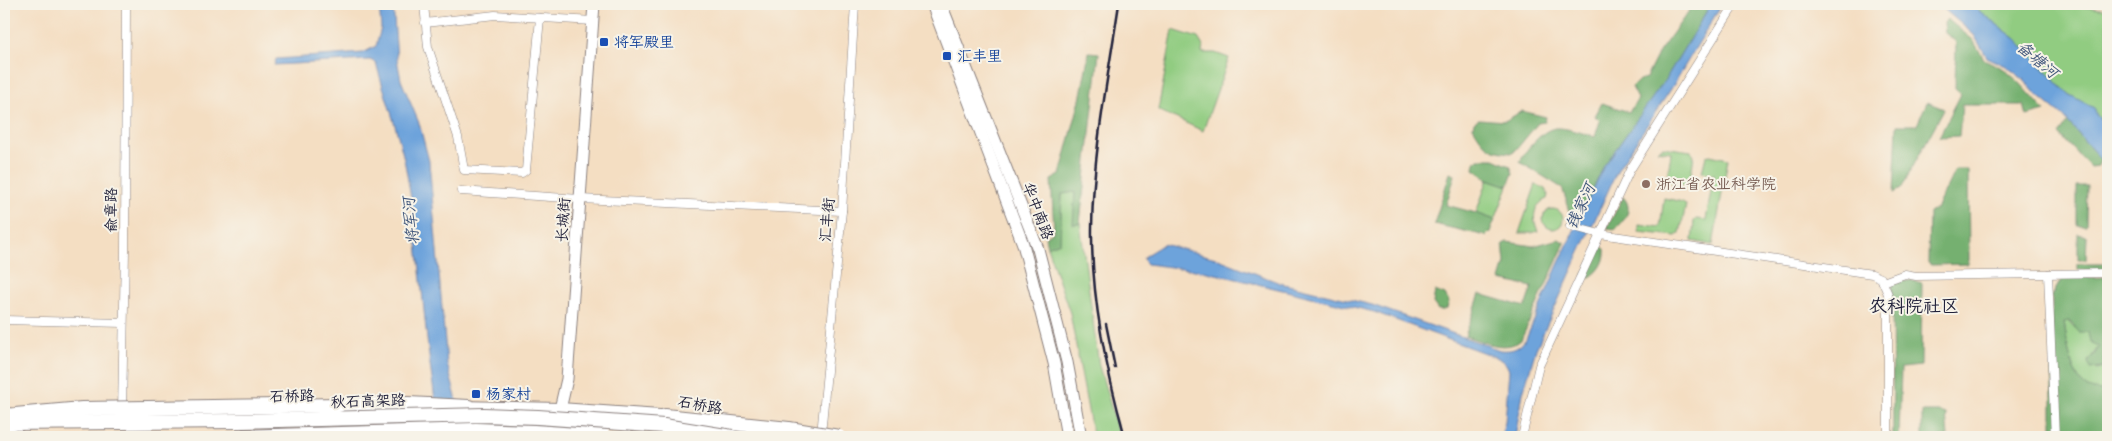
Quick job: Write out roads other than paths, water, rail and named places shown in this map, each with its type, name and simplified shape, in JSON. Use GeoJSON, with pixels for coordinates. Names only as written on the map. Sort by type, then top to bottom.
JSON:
{"type":"FeatureCollection","features":[{"type":"Feature","properties":{"kind":"highway"},"geometry":{"type":"LineString","coordinates":[[4,415],[82,409],[339,405],[465,406]]}},
{"type":"Feature","properties":{"kind":"highway","name":"秋石高架路"},"geometry":{"type":"LineString","coordinates":[[4,423],[484,415],[664,426],[732,437]]}},
{"type":"Feature","properties":{"kind":"highway"},"geometry":{"type":"LineString","coordinates":[[665,416],[790,433],[839,437]]}},
{"type":"Feature","properties":{"kind":"highway"},"geometry":{"type":"LineString","coordinates":[[242,437],[476,430],[606,437]]}},
{"type":"Feature","properties":{"kind":"main road","name":"长城街"},"geometry":{"type":"LineString","coordinates":[[554,437],[566,379],[594,4]]}},
{"type":"Feature","properties":{"kind":"main road","name":"华中南路"},"geometry":{"type":"LineString","coordinates":[[932,4],[1023,244],[1054,363],[1067,437]]}},
{"type":"Feature","properties":{"kind":"main road","name":"华中南路"},"geometry":{"type":"LineString","coordinates":[[941,4],[1038,249],[1067,362],[1082,437]]}},
{"type":"Feature","properties":{"kind":"main road","name":"石桥路"},"geometry":{"type":"LineString","coordinates":[[4,415],[122,416],[427,406]]}},
{"type":"Feature","properties":{"kind":"main road","name":"石桥路"},"geometry":{"type":"LineString","coordinates":[[465,406],[560,409],[665,416]]}},
{"type":"Feature","properties":{"kind":"street","name":"俞章路"},"geometry":{"type":"LineString","coordinates":[[122,416],[126,4]]}},
{"type":"Feature","properties":{"kind":"street"},"geometry":{"type":"LineString","coordinates":[[424,4],[428,47],[458,137],[464,170],[522,173],[526,170],[540,18]]}},
{"type":"Feature","properties":{"kind":"street","name":"汇丰街"},"geometry":{"type":"LineString","coordinates":[[821,437],[842,211],[855,4]]}},
{"type":"Feature","properties":{"kind":"street"},"geometry":{"type":"LineString","coordinates":[[1522,437],[1539,366],[1630,170],[1735,4]]}},
{"type":"Feature","properties":{"kind":"street"},"geometry":{"type":"LineString","coordinates":[[425,23],[495,14],[593,21]]}},
{"type":"Feature","properties":{"kind":"street"},"geometry":{"type":"LineString","coordinates":[[461,191],[580,199],[842,211]]}},
{"type":"Feature","properties":{"kind":"street"},"geometry":{"type":"LineString","coordinates":[[1570,226],[1600,234],[1872,274],[1883,282],[1888,294],[1888,437]]}},
{"type":"Feature","properties":{"kind":"street"},"geometry":{"type":"LineString","coordinates":[[1883,282],[1905,274],[1916,276],[2108,273]]}},
{"type":"Feature","properties":{"kind":"street"},"geometry":{"type":"LineString","coordinates":[[2048,274],[2055,437]]}},
{"type":"Feature","properties":{"kind":"street"},"geometry":{"type":"LineString","coordinates":[[4,320],[123,323]]}},
{"type":"Feature","properties":{"kind":"water"},"geometry":{"type":"Polygon","coordinates":[[[379,4],[393,4],[397,59],[401,80],[419,123],[429,161],[447,364],[467,437],[442,437],[431,371],[412,202],[403,156],[376,63],[370,60],[274,65],[276,59],[363,53],[376,46],[381,28],[379,4]]]}},
{"type":"Feature","properties":{"kind":"water"},"geometry":{"type":"Polygon","coordinates":[[[1711,4],[1722,4],[1671,89],[1618,169],[1536,349],[1523,393],[1515,437],[1501,437],[1505,422],[1509,370],[1506,364],[1498,358],[1374,312],[1203,271],[1147,264],[1143,259],[1163,244],[1216,258],[1280,283],[1372,305],[1500,350],[1515,349],[1526,339],[1604,166],[1665,80],[1711,4]]]}},
{"type":"Feature","properties":{"kind":"water"},"geometry":{"type":"Polygon","coordinates":[[[1938,4],[1970,4],[2016,39],[2068,94],[2094,108],[2097,116],[2108,126],[2108,165],[2101,160],[2063,116],[2036,94],[2023,79],[2006,66],[1987,57],[1974,35],[1938,4]]]}},
{"type":"Feature","properties":{"kind":"railway"},"geometry":{"type":"LineString","coordinates":[[1119,4],[1098,143],[1093,199],[1092,254],[1101,333],[1125,437]]}},
{"type":"Feature","properties":{"kind":"railway"},"geometry":{"type":"LineString","coordinates":[[1106,324],[1115,368]]}},
{"type":"Feature","properties":{"kind":"place","name":"将军殿里"},"geometry":{"type":"Point","coordinates":[604,42]}},
{"type":"Feature","properties":{"kind":"place","name":"汇丰里"},"geometry":{"type":"Point","coordinates":[947,56]}},
{"type":"Feature","properties":{"kind":"place","name":"浙江省农业科学院"},"geometry":{"type":"Point","coordinates":[1646,184]}},
{"type":"Feature","properties":{"kind":"place","name":"杨家村"},"geometry":{"type":"Point","coordinates":[476,394]}},
{"type":"Feature","properties":{"kind":"district","name":"农科院社区"},"geometry":{"type":"Point","coordinates":[1914,306]}},
{"type":"Feature","properties":{"kind":"water label","name":"备塘河"},"geometry":{"type":"Point","coordinates":[2038,59]}},
{"type":"Feature","properties":{"kind":"water label","name":"钱家河"},"geometry":{"type":"Point","coordinates":[1580,206]}},
{"type":"Feature","properties":{"kind":"water label","name":"将军河"},"geometry":{"type":"Point","coordinates":[410,221]}}]}
